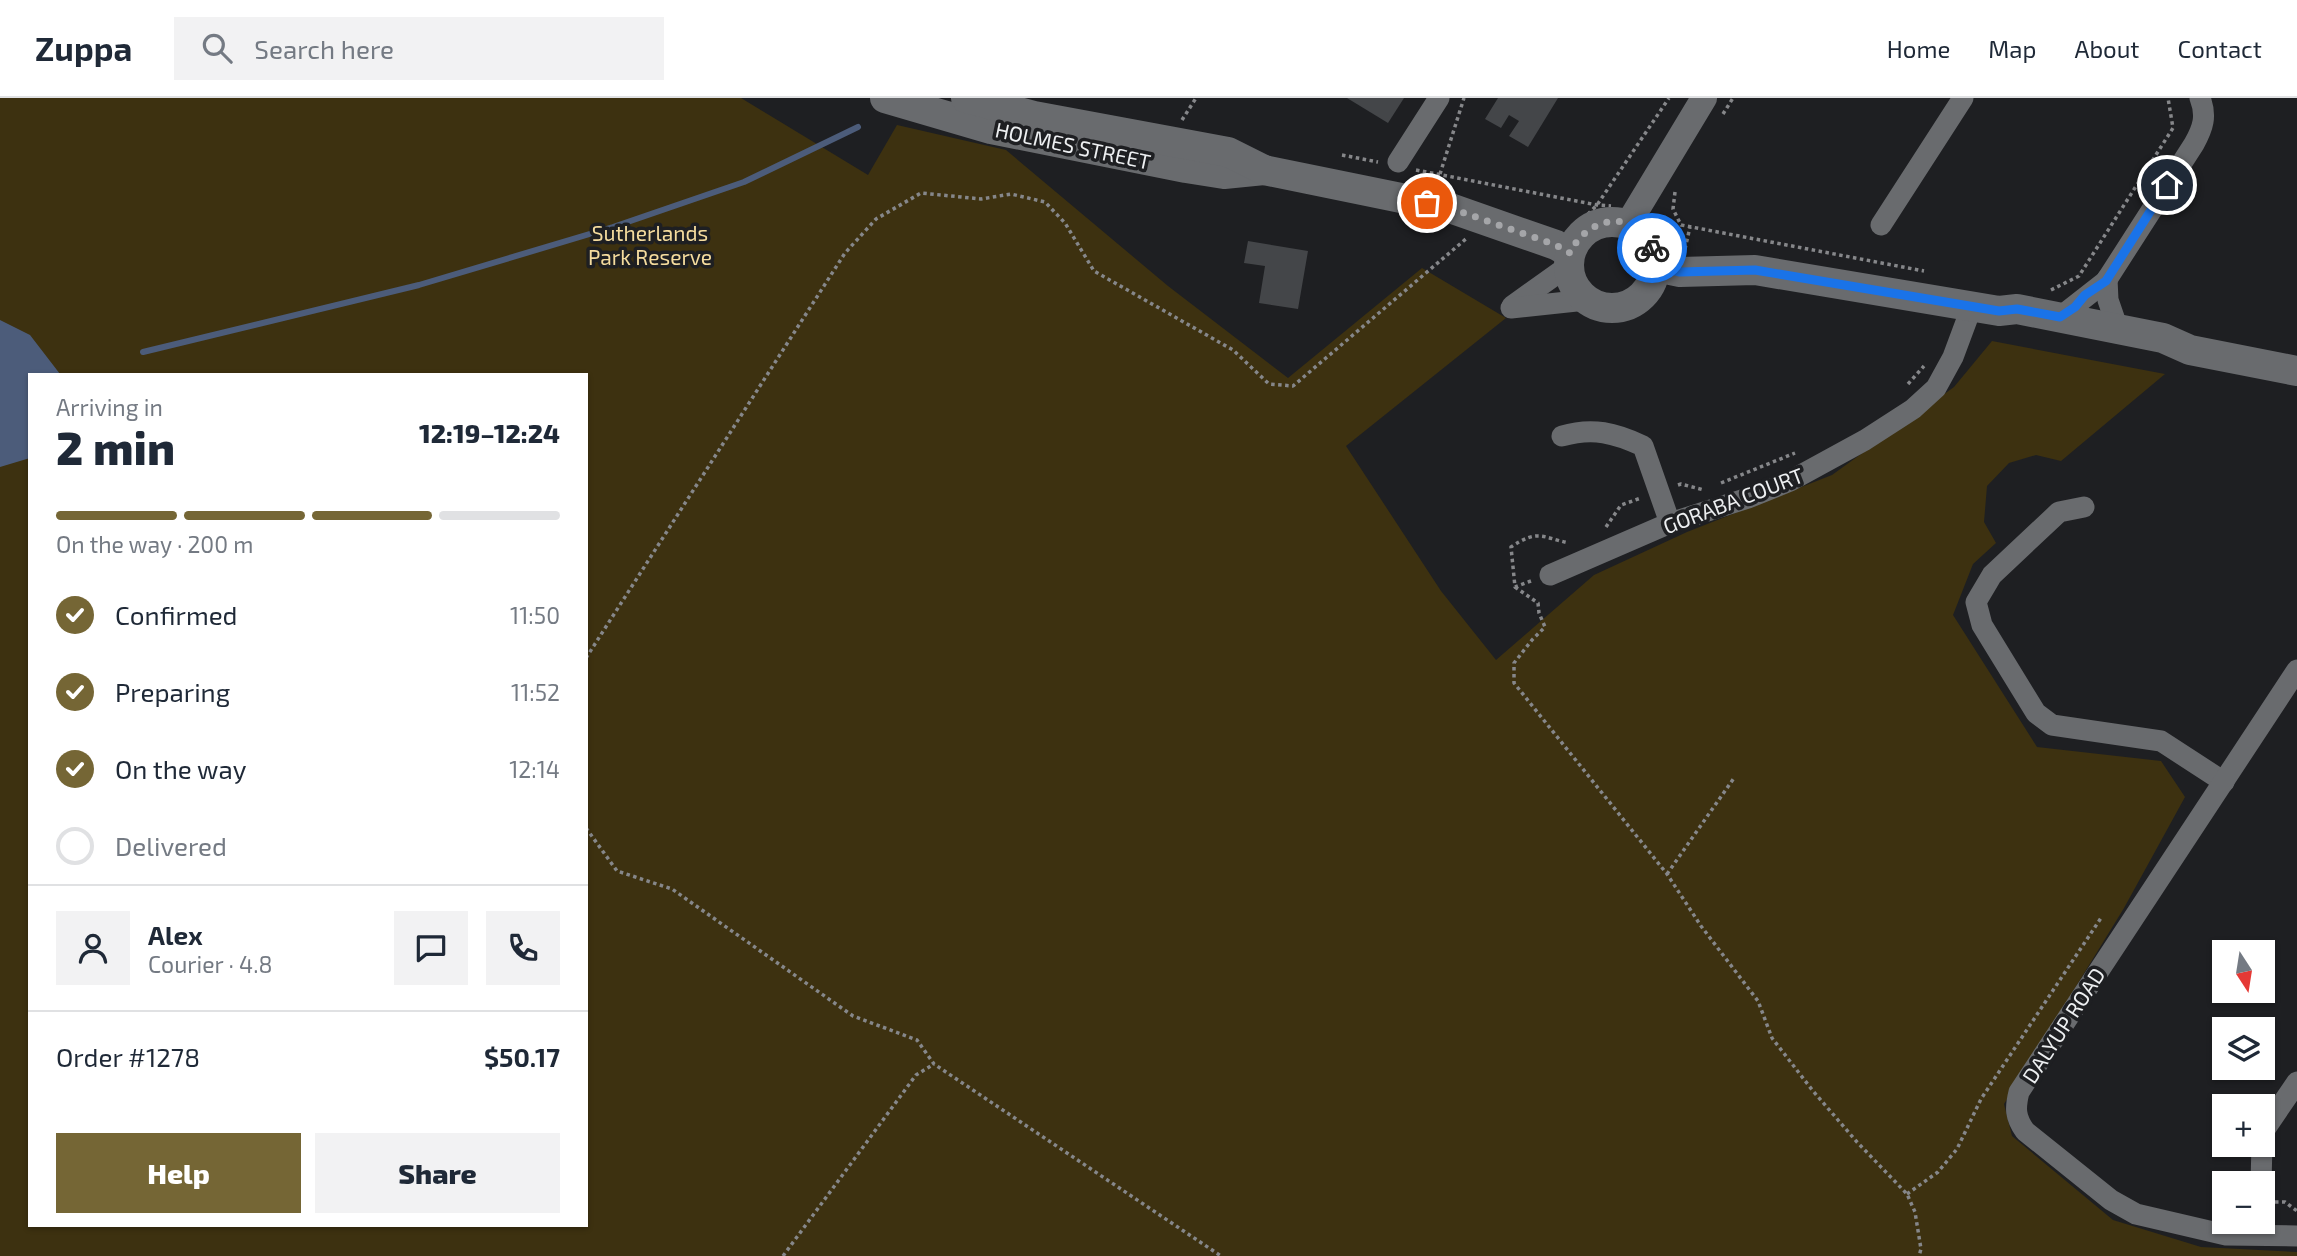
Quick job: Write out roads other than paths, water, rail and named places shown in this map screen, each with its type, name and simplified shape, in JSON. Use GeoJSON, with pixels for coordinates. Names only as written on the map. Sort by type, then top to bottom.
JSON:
{"type":"FeatureCollection","features":[{"type":"Feature","properties":{"kind":"main road","name":"HOLMES STREET"},"geometry":{"type":"LineString","coordinates":[[886,98],[932,105],[967,104],[1228,152],[1264,170],[1450,208],[1556,245],[1569,259]]}},
{"type":"Feature","properties":{"kind":"main road"},"geometry":{"type":"LineString","coordinates":[[1607,222],[1628,224],[1642,233],[1655,254],[1656,267],[1653,280],[1637,301],[1611,308],[1586,300],[1577,290],[1571,279],[1569,259],[1575,241],[1584,231],[1607,222]]}},
{"type":"Feature","properties":{"kind":"main road"},"geometry":{"type":"LineString","coordinates":[[1656,267],[1680,272],[1755,270],[1985,308],[2052,306],[2118,329],[2163,338],[2190,350],[2297,371]]}},
{"type":"Feature","properties":{"kind":"main road"},"geometry":{"type":"LineString","coordinates":[[1985,308],[2012,324],[2060,334],[2159,353],[2190,350]]}},
{"type":"Feature","properties":{"kind":"street"},"geometry":{"type":"LineString","coordinates":[[1398,162],[1439,98]]}},
{"type":"Feature","properties":{"kind":"street"},"geometry":{"type":"LineString","coordinates":[[1628,224],[1704,98]]}},
{"type":"Feature","properties":{"kind":"street"},"geometry":{"type":"LineString","coordinates":[[1881,225],[1963,98]]}},
{"type":"Feature","properties":{"kind":"street"},"geometry":{"type":"LineString","coordinates":[[2052,306],[2075,307],[2085,295],[2106,280],[2202,129],[2205,110],[2200,98]]}},
{"type":"Feature","properties":{"kind":"street"},"geometry":{"type":"LineString","coordinates":[[1569,259],[1511,308],[1586,300]]}},
{"type":"Feature","properties":{"kind":"street"},"geometry":{"type":"LineString","coordinates":[[2106,280],[2108,300],[2118,329]]}},
{"type":"Feature","properties":{"kind":"street","name":"GORABA COURT"},"geometry":{"type":"LineString","coordinates":[[1550,575],[1670,523],[1748,498],[1790,481],[1865,440],[1913,409],[1936,388],[1985,308]]}},
{"type":"Feature","properties":{"kind":"street"},"geometry":{"type":"LineString","coordinates":[[1562,436],[1600,430],[1643,446],[1670,523]]}},
{"type":"Feature","properties":{"kind":"street"},"geometry":{"type":"LineString","coordinates":[[2084,506],[2059,513],[1993,575],[1976,602],[1982,625],[2036,713],[2052,725],[2161,741],[2224,782]]}},
{"type":"Feature","properties":{"kind":"street","name":"DALYUP ROAD"},"geometry":{"type":"LineString","coordinates":[[2212,1232],[2136,1214],[2111,1200],[2025,1131],[2017,1120],[2015,1106],[2019,1092],[2297,670]]}},
{"type":"Feature","properties":{"kind":"street"},"geometry":{"type":"LineString","coordinates":[[2275,1114],[2297,1082]]}},
{"type":"Feature","properties":{"kind":"street","name":"DALYUP ROAD"},"geometry":{"type":"LineString","coordinates":[[2275,1232],[2297,1236]]}},
{"type":"Feature","properties":{"kind":"water"},"geometry":{"type":"Polygon","coordinates":[[[0,320],[30,335],[59,373],[28,373],[28,459],[0,467],[0,320]]]}},
{"type":"Feature","properties":{"kind":"waterway"},"geometry":{"type":"LineString","coordinates":[[143,352],[419,285],[613,227],[744,182],[858,127]]}},
{"type":"Feature","properties":{"kind":"park label","name":"Sutherlands Park Reserve"},"geometry":{"type":"Point","coordinates":[650,244]}}]}
